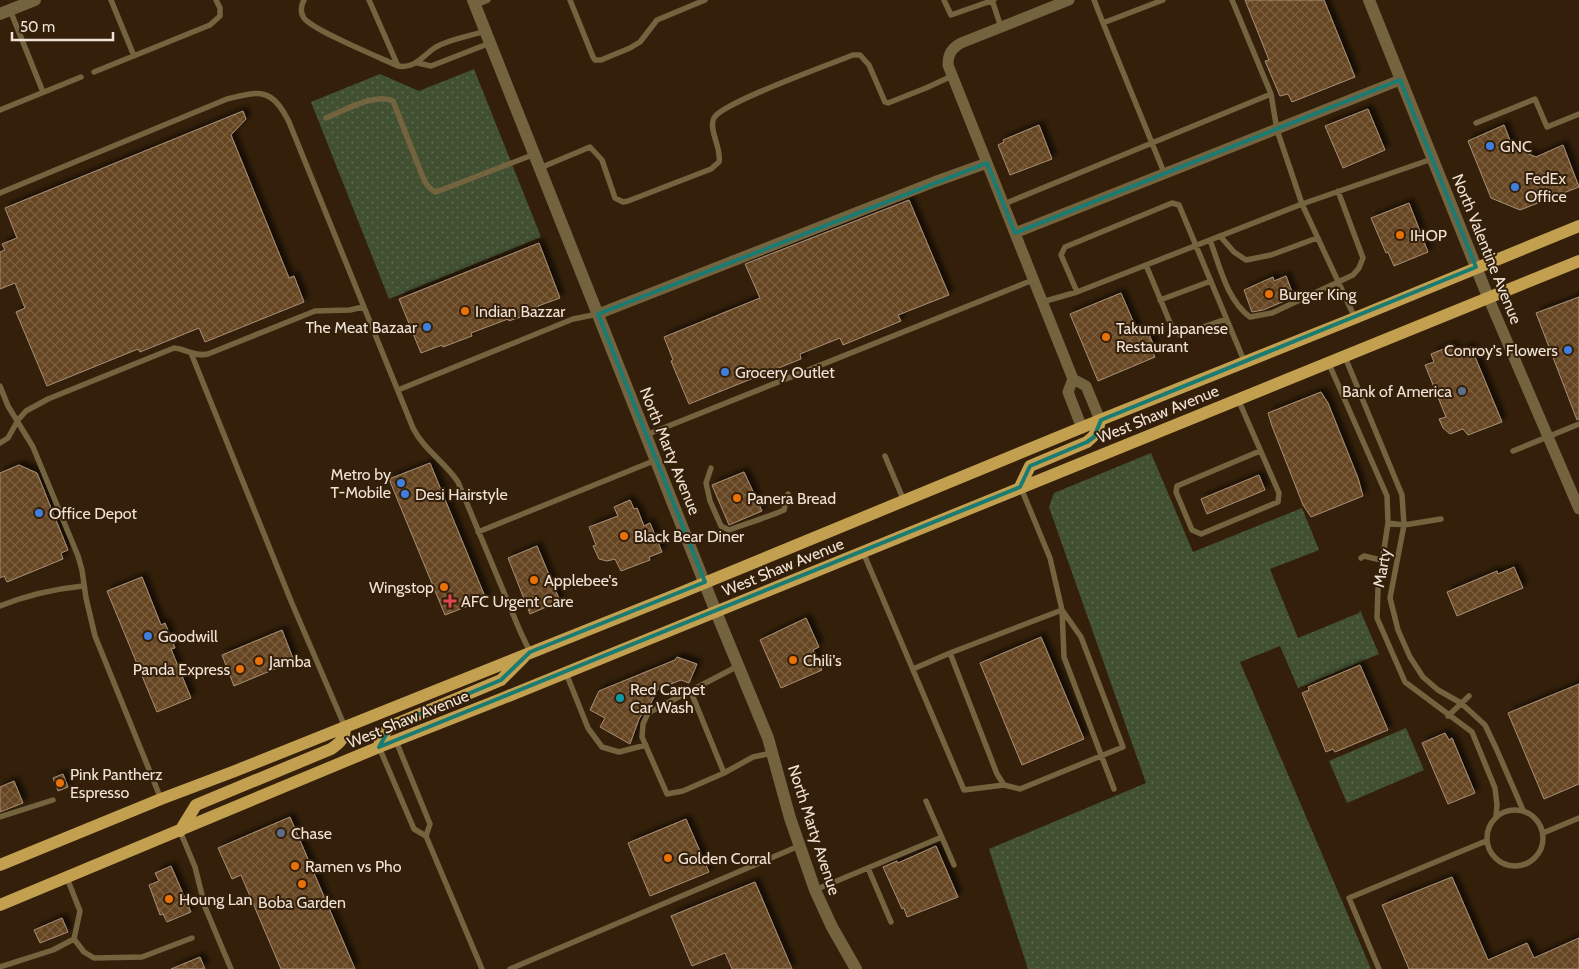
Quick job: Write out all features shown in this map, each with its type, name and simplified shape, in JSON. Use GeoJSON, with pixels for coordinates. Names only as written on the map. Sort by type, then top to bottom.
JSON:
{"type":"FeatureCollection","features":[{"type":"Feature","properties":{"kind":"main road","name":"West Shaw Avenue"},"geometry":{"type":"LineString","coordinates":[[0,865],[705,582],[1579,226]]}},
{"type":"Feature","properties":{"kind":"main road","name":"West Shaw Avenue"},"geometry":{"type":"LineString","coordinates":[[0,905],[395,740],[566,673],[1579,261]]}},
{"type":"Feature","properties":{"kind":"main road"},"geometry":{"type":"LineString","coordinates":[[1020,487],[1030,466],[1087,442],[1094,437],[1100,420]]}},
{"type":"Feature","properties":{"kind":"main road"},"geometry":{"type":"LineString","coordinates":[[379,747],[380,739],[391,726],[501,680],[530,652]]}},
{"type":"Feature","properties":{"kind":"main road"},"geometry":{"type":"LineString","coordinates":[[180,831],[196,805],[331,749],[342,740],[345,734],[345,727]]}},
{"type":"Feature","properties":{"kind":"street"},"geometry":{"type":"LineString","coordinates":[[5,12],[35,0]]}},
{"type":"Feature","properties":{"kind":"street"},"geometry":{"type":"LineString","coordinates":[[1068,0],[953,48],[948,56],[948,66],[1073,379],[1086,386],[1100,420]]}},
{"type":"Feature","properties":{"kind":"street","name":"North Valentine Avenue"},"geometry":{"type":"LineString","coordinates":[[1369,0],[1488,297],[1579,509]]}},
{"type":"Feature","properties":{"kind":"street","name":"North Marty Avenue"},"geometry":{"type":"LineString","coordinates":[[474,3],[772,754],[799,846],[815,890],[832,927],[856,969]]}},
{"type":"Feature","properties":{"kind":"street"},"geometry":{"type":"LineString","coordinates":[[1015,233],[1400,80]]}},
{"type":"Feature","properties":{"kind":"street"},"geometry":{"type":"LineString","coordinates":[[598,314],[987,163]]}},
{"type":"Feature","properties":{"kind":"street"},"geometry":{"type":"LineString","coordinates":[[1073,379],[1068,392],[1082,428]]}},
{"type":"Feature","properties":{"kind":"lane"},"geometry":{"type":"LineString","coordinates":[[111,0],[134,56]]}},
{"type":"Feature","properties":{"kind":"lane"},"geometry":{"type":"LineString","coordinates":[[94,72],[210,25],[220,16],[220,8],[216,0]]}},
{"type":"Feature","properties":{"kind":"lane"},"geometry":{"type":"LineString","coordinates":[[304,0],[302,4],[304,19],[327,34],[398,66],[405,67],[418,62],[436,47],[488,37]]}},
{"type":"Feature","properties":{"kind":"lane"},"geometry":{"type":"LineString","coordinates":[[369,0],[398,66]]}},
{"type":"Feature","properties":{"kind":"lane"},"geometry":{"type":"LineString","coordinates":[[474,3],[488,0]]}},
{"type":"Feature","properties":{"kind":"lane"},"geometry":{"type":"LineString","coordinates":[[570,0],[593,57],[596,60],[601,60],[630,48],[640,42],[657,20],[705,0]]}},
{"type":"Feature","properties":{"kind":"lane"},"geometry":{"type":"LineString","coordinates":[[944,0],[951,15],[993,0],[1001,27]]}},
{"type":"Feature","properties":{"kind":"lane"},"geometry":{"type":"LineString","coordinates":[[1094,0],[1165,175]]}},
{"type":"Feature","properties":{"kind":"lane"},"geometry":{"type":"LineString","coordinates":[[1103,23],[1163,0]]}},
{"type":"Feature","properties":{"kind":"lane"},"geometry":{"type":"LineString","coordinates":[[1232,0],[1271,94],[1277,130],[1302,204],[1355,318]]}},
{"type":"Feature","properties":{"kind":"lane"},"geometry":{"type":"LineString","coordinates":[[5,12],[43,92]]}},
{"type":"Feature","properties":{"kind":"lane"},"geometry":{"type":"LineString","coordinates":[[418,62],[431,66],[488,37]]}},
{"type":"Feature","properties":{"kind":"lane"},"geometry":{"type":"LineString","coordinates":[[540,168],[590,147],[602,160],[615,198],[623,202],[628,201],[711,169],[719,162],[720,154],[712,124],[714,117],[721,110],[748,96],[844,58],[860,55],[869,65],[885,102],[888,103],[952,76]]}},
{"type":"Feature","properties":{"kind":"lane"},"geometry":{"type":"LineString","coordinates":[[0,110],[81,77]]}},
{"type":"Feature","properties":{"kind":"lane"},"geometry":{"type":"LineString","coordinates":[[0,193],[227,99],[245,94],[261,93],[272,98],[282,109],[419,440],[450,471],[458,482],[530,652]]}},
{"type":"Feature","properties":{"kind":"lane"},"geometry":{"type":"LineString","coordinates":[[1004,204],[1271,94]]}},
{"type":"Feature","properties":{"kind":"lane"},"geometry":{"type":"LineString","coordinates":[[326,118],[374,99],[384,98],[393,101],[426,185],[436,192],[534,154]]}},
{"type":"Feature","properties":{"kind":"lane"},"geometry":{"type":"LineString","coordinates":[[1476,123],[1535,99],[1546,127],[1579,114]]}},
{"type":"Feature","properties":{"kind":"lane"},"geometry":{"type":"LineString","coordinates":[[1042,302],[1077,292],[1302,204],[1432,159]]}},
{"type":"Feature","properties":{"kind":"lane"},"geometry":{"type":"LineString","coordinates":[[1210,240],[1231,294],[1240,309],[1250,317],[1272,313],[1353,275],[1360,268],[1363,258],[1338,191]]}},
{"type":"Feature","properties":{"kind":"lane"},"geometry":{"type":"LineString","coordinates":[[1077,292],[1062,255],[1065,247],[1172,203],[1179,205],[1244,363]]}},
{"type":"Feature","properties":{"kind":"lane"},"geometry":{"type":"LineString","coordinates":[[1220,236],[1234,252],[1246,260],[1271,255],[1317,238]]}},
{"type":"Feature","properties":{"kind":"lane"},"geometry":{"type":"LineString","coordinates":[[1146,265],[1171,326],[1180,335],[1226,319]]}},
{"type":"Feature","properties":{"kind":"lane"},"geometry":{"type":"LineString","coordinates":[[646,435],[1033,280]]}},
{"type":"Feature","properties":{"kind":"lane"},"geometry":{"type":"LineString","coordinates":[[1160,300],[1211,280]]}},
{"type":"Feature","properties":{"kind":"lane"},"geometry":{"type":"LineString","coordinates":[[0,443],[8,438],[18,420],[26,411],[48,399],[174,348],[183,348],[200,356],[315,311],[350,310],[364,307]]}},
{"type":"Feature","properties":{"kind":"lane"},"geometry":{"type":"LineString","coordinates":[[398,390],[573,319],[598,314]]}},
{"type":"Feature","properties":{"kind":"lane"},"geometry":{"type":"LineString","coordinates":[[191,353],[291,601],[345,727]]}},
{"type":"Feature","properties":{"kind":"lane","name":"Marty"},"geometry":{"type":"LineString","coordinates":[[1345,357],[1402,496],[1404,526],[1390,598],[1398,630],[1410,657],[1423,677],[1438,690],[1461,703],[1485,725],[1523,810]]}},
{"type":"Feature","properties":{"kind":"lane","name":"Marty"},"geometry":{"type":"LineString","coordinates":[[1329,364],[1387,496],[1388,524],[1381,560],[1377,618],[1405,682],[1448,716],[1472,732],[1495,788],[1496,816]]}},
{"type":"Feature","properties":{"kind":"lane"},"geometry":{"type":"LineString","coordinates":[[0,386],[8,406],[34,447],[78,556],[95,636],[161,799]]}},
{"type":"Feature","properties":{"kind":"lane"},"geometry":{"type":"LineString","coordinates":[[1238,399],[1278,493],[1278,502],[1201,534],[1192,530],[1176,492],[1177,486],[1260,451]]}},
{"type":"Feature","properties":{"kind":"lane"},"geometry":{"type":"LineString","coordinates":[[1513,451],[1579,424]]}},
{"type":"Feature","properties":{"kind":"lane"},"geometry":{"type":"LineString","coordinates":[[885,456],[904,501]]}},
{"type":"Feature","properties":{"kind":"lane"},"geometry":{"type":"LineString","coordinates":[[478,532],[656,460]]}},
{"type":"Feature","properties":{"kind":"lane"},"geometry":{"type":"LineString","coordinates":[[711,468],[706,483],[710,500],[721,526],[729,530],[784,510],[788,494]]}},
{"type":"Feature","properties":{"kind":"lane"},"geometry":{"type":"LineString","coordinates":[[1020,487],[1050,558],[1062,610],[1064,656],[1114,789]]}},
{"type":"Feature","properties":{"kind":"lane"},"geometry":{"type":"LineString","coordinates":[[1388,524],[1404,526],[1440,519]]}},
{"type":"Feature","properties":{"kind":"lane"},"geometry":{"type":"LineString","coordinates":[[863,552],[964,790],[1004,785],[1020,789],[1123,747],[1080,638],[1062,610]]}},
{"type":"Feature","properties":{"kind":"lane"},"geometry":{"type":"LineString","coordinates":[[1361,558],[1364,556],[1381,560]]}},
{"type":"Feature","properties":{"kind":"lane"},"geometry":{"type":"LineString","coordinates":[[0,606],[57,588],[83,586]]}},
{"type":"Feature","properties":{"kind":"lane"},"geometry":{"type":"LineString","coordinates":[[912,668],[1062,610]]}},
{"type":"Feature","properties":{"kind":"lane"},"geometry":{"type":"LineString","coordinates":[[950,653],[997,774],[1004,785]]}},
{"type":"Feature","properties":{"kind":"lane"},"geometry":{"type":"LineString","coordinates":[[738,666],[648,713],[643,724],[642,737],[667,794],[684,791],[724,773],[753,757],[772,754]]}},
{"type":"Feature","properties":{"kind":"lane"},"geometry":{"type":"LineString","coordinates":[[566,673],[588,728],[602,747],[619,752],[646,745]]}},
{"type":"Feature","properties":{"kind":"lane"},"geometry":{"type":"LineString","coordinates":[[691,692],[724,773]]}},
{"type":"Feature","properties":{"kind":"lane"},"geometry":{"type":"LineString","coordinates":[[1448,716],[1470,696]]}},
{"type":"Feature","properties":{"kind":"lane"},"geometry":{"type":"LineString","coordinates":[[395,740],[430,824],[426,836]]}},
{"type":"Feature","properties":{"kind":"lane"},"geometry":{"type":"LineString","coordinates":[[379,747],[414,829],[426,836],[482,969]]}},
{"type":"Feature","properties":{"kind":"lane"},"geometry":{"type":"LineString","coordinates":[[0,817],[53,800]]}},
{"type":"Feature","properties":{"kind":"lane"},"geometry":{"type":"LineString","coordinates":[[926,801],[954,864]]}},
{"type":"Feature","properties":{"kind":"lane"},"geometry":{"type":"LineString","coordinates":[[1523,810],[1532,814],[1538,821],[1543,833],[1542,848],[1537,856],[1529,862],[1520,866],[1511,866],[1494,858],[1486,841],[1487,832],[1490,823],[1504,811],[1523,810]]}},
{"type":"Feature","properties":{"kind":"lane"},"geometry":{"type":"LineString","coordinates":[[1543,833],[1579,818]]}},
{"type":"Feature","properties":{"kind":"lane"},"geometry":{"type":"LineString","coordinates":[[180,831],[195,867],[205,907],[232,969]]}},
{"type":"Feature","properties":{"kind":"lane"},"geometry":{"type":"LineString","coordinates":[[815,890],[942,837]]}},
{"type":"Feature","properties":{"kind":"lane"},"geometry":{"type":"LineString","coordinates":[[1378,969],[1349,898],[1486,841]]}},
{"type":"Feature","properties":{"kind":"lane"},"geometry":{"type":"LineString","coordinates":[[510,969],[799,846]]}},
{"type":"Feature","properties":{"kind":"lane"},"geometry":{"type":"LineString","coordinates":[[868,868],[891,922]]}},
{"type":"Feature","properties":{"kind":"lane"},"geometry":{"type":"LineString","coordinates":[[0,967],[54,950],[74,939],[80,911],[67,878]]}},
{"type":"Feature","properties":{"kind":"lane"},"geometry":{"type":"LineString","coordinates":[[74,939],[84,952],[94,958],[142,957],[192,938]]}},
{"type":"Feature","properties":{"kind":"highlighted area"},"geometry":{"type":"Polygon","coordinates":[[[1400,80],[1476,267],[1101,420],[1094,437],[1087,442],[1030,466],[1020,487],[379,747],[391,726],[501,680],[530,652],[705,582],[598,314],[987,163],[1015,233],[1400,80]]]}},
{"type":"Feature","properties":{"kind":"green space"},"geometry":{"type":"Polygon","coordinates":[[[474,69],[541,237],[389,299],[311,102],[380,74],[419,91],[474,69]]]}},
{"type":"Feature","properties":{"kind":"green space"},"geometry":{"type":"Polygon","coordinates":[[[1151,453],[1193,552],[1302,508],[1319,550],[1270,569],[1298,638],[1359,613],[1360,610],[1379,654],[1298,688],[1280,646],[1240,662],[1371,969],[1028,969],[989,849],[1146,783],[1049,507],[1054,493],[1151,453]]]}},
{"type":"Feature","properties":{"kind":"green space"},"geometry":{"type":"Polygon","coordinates":[[[1406,728],[1424,770],[1347,803],[1329,761],[1406,728]]]}},
{"type":"Feature","properties":{"kind":"building"},"geometry":{"type":"Polygon","coordinates":[[[1245,0],[1324,0],[1355,77],[1292,102],[1288,94],[1280,96],[1265,61],[1269,60],[1245,0]]]}},
{"type":"Feature","properties":{"kind":"building"},"geometry":{"type":"Polygon","coordinates":[[[1368,109],[1385,150],[1343,168],[1325,126],[1368,109]]]}},
{"type":"Feature","properties":{"kind":"building"},"geometry":{"type":"Polygon","coordinates":[[[243,111],[246,119],[231,135],[289,278],[294,276],[304,302],[205,342],[199,328],[140,352],[138,349],[47,386],[16,312],[25,308],[15,283],[0,289],[0,252],[5,250],[2,244],[17,238],[5,208],[243,111]]]}},
{"type":"Feature","properties":{"kind":"building"},"geometry":{"type":"Polygon","coordinates":[[[1039,125],[1052,159],[1010,175],[998,145],[1004,142],[1003,140],[1039,125]]]}},
{"type":"Feature","properties":{"kind":"building"},"geometry":{"type":"Polygon","coordinates":[[[1504,125],[1513,148],[1536,157],[1563,145],[1579,187],[1520,210],[1491,198],[1468,141],[1504,125]]]}},
{"type":"Feature","properties":{"kind":"building"},"geometry":{"type":"Polygon","coordinates":[[[909,200],[949,295],[898,315],[901,321],[843,345],[840,338],[800,354],[801,359],[689,404],[671,361],[673,360],[664,337],[760,298],[745,264],[909,200]]]}},
{"type":"Feature","properties":{"kind":"building","name":"IHOP"},"geometry":{"type":"Polygon","coordinates":[[[1409,203],[1428,252],[1394,266],[1388,252],[1386,253],[1371,218],[1409,203]]]}},
{"type":"Feature","properties":{"kind":"building"},"geometry":{"type":"Polygon","coordinates":[[[539,243],[560,298],[538,306],[539,310],[509,321],[508,319],[471,333],[472,336],[421,353],[399,299],[539,243]]]}},
{"type":"Feature","properties":{"kind":"building","name":"Burger King"},"geometry":{"type":"Polygon","coordinates":[[[1286,276],[1294,297],[1263,310],[1252,312],[1244,290],[1273,277],[1274,281],[1286,276]]]}},
{"type":"Feature","properties":{"kind":"building"},"geometry":{"type":"Polygon","coordinates":[[[1121,293],[1139,335],[1148,332],[1154,346],[1151,348],[1155,357],[1098,381],[1070,314],[1121,293]]]}},
{"type":"Feature","properties":{"kind":"building"},"geometry":{"type":"Polygon","coordinates":[[[1579,297],[1579,419],[1577,420],[1536,313],[1579,297]]]}},
{"type":"Feature","properties":{"kind":"building","name":"Bank of America"},"geometry":{"type":"Polygon","coordinates":[[[1453,345],[1456,353],[1471,347],[1502,422],[1468,435],[1463,429],[1450,434],[1443,428],[1439,419],[1446,417],[1425,365],[1434,362],[1431,354],[1453,345]]]}},
{"type":"Feature","properties":{"kind":"building"},"geometry":{"type":"Polygon","coordinates":[[[1321,392],[1328,403],[1358,478],[1363,496],[1311,517],[1303,505],[1268,413],[1321,392]]]}},
{"type":"Feature","properties":{"kind":"building"},"geometry":{"type":"Polygon","coordinates":[[[430,463],[486,599],[445,615],[389,479],[430,463]]]}},
{"type":"Feature","properties":{"kind":"building"},"geometry":{"type":"Polygon","coordinates":[[[19,465],[37,473],[68,550],[61,553],[63,559],[7,582],[4,576],[0,578],[0,473],[19,465]]]}},
{"type":"Feature","properties":{"kind":"building","name":"Panera Bread"},"geometry":{"type":"Polygon","coordinates":[[[744,472],[762,511],[729,525],[712,485],[744,472]]]}},
{"type":"Feature","properties":{"kind":"building"},"geometry":{"type":"Polygon","coordinates":[[[1259,475],[1265,490],[1207,514],[1201,499],[1259,475]]]}},
{"type":"Feature","properties":{"kind":"building","name":"Black Bear Diner"},"geometry":{"type":"Polygon","coordinates":[[[630,500],[634,509],[637,508],[644,526],[650,523],[662,552],[649,557],[650,560],[621,571],[615,559],[607,561],[599,559],[593,546],[596,545],[589,527],[618,516],[614,507],[630,500]]]}},
{"type":"Feature","properties":{"kind":"building","name":"Applebee's"},"geometry":{"type":"Polygon","coordinates":[[[537,546],[560,601],[530,614],[508,558],[537,546]]]}},
{"type":"Feature","properties":{"kind":"building"},"geometry":{"type":"Polygon","coordinates":[[[1514,567],[1523,588],[1457,616],[1447,592],[1497,571],[1498,574],[1514,567]]]}},
{"type":"Feature","properties":{"kind":"building","name":"Goodwill"},"geometry":{"type":"Polygon","coordinates":[[[142,577],[161,625],[165,623],[175,648],[171,649],[191,698],[157,712],[107,591],[142,577]]]}},
{"type":"Feature","properties":{"kind":"building","name":"Chili's"},"geometry":{"type":"Polygon","coordinates":[[[806,618],[819,647],[813,650],[822,670],[781,688],[760,640],[806,618]]]}},
{"type":"Feature","properties":{"kind":"building"},"geometry":{"type":"Polygon","coordinates":[[[282,630],[294,661],[234,686],[222,655],[282,630]]]}},
{"type":"Feature","properties":{"kind":"building"},"geometry":{"type":"Polygon","coordinates":[[[1041,637],[1084,739],[1022,765],[980,663],[1041,637]]]}},
{"type":"Feature","properties":{"kind":"building","name":"Red Carpet Car Wash"},"geometry":{"type":"Polygon","coordinates":[[[677,657],[697,664],[689,683],[681,680],[658,689],[649,707],[639,719],[630,744],[600,727],[605,718],[590,710],[599,691],[675,660],[677,657]]]}},
{"type":"Feature","properties":{"kind":"building"},"geometry":{"type":"Polygon","coordinates":[[[1360,665],[1388,730],[1335,752],[1333,749],[1326,752],[1302,693],[1309,690],[1308,687],[1360,665]]]}},
{"type":"Feature","properties":{"kind":"building"},"geometry":{"type":"Polygon","coordinates":[[[1579,684],[1579,784],[1544,799],[1508,713],[1579,684]]]}},
{"type":"Feature","properties":{"kind":"building"},"geometry":{"type":"Polygon","coordinates":[[[1445,733],[1449,740],[1452,738],[1475,793],[1448,804],[1422,743],[1445,733]]]}},
{"type":"Feature","properties":{"kind":"building","name":"Pink Pantherz Espresso"},"geometry":{"type":"Polygon","coordinates":[[[63,774],[68,787],[58,791],[53,778],[63,774]]]}},
{"type":"Feature","properties":{"kind":"building"},"geometry":{"type":"Polygon","coordinates":[[[14,781],[23,803],[0,812],[0,787],[14,781]]]}},
{"type":"Feature","properties":{"kind":"building"},"geometry":{"type":"Polygon","coordinates":[[[290,817],[355,969],[281,969],[241,875],[232,879],[218,848],[290,817]]]}},
{"type":"Feature","properties":{"kind":"building","name":"Golden Corral"},"geometry":{"type":"Polygon","coordinates":[[[686,819],[709,872],[650,896],[628,843],[686,819]]]}},
{"type":"Feature","properties":{"kind":"building"},"geometry":{"type":"Polygon","coordinates":[[[936,846],[958,897],[907,917],[883,867],[897,861],[898,863],[936,846]]]}},
{"type":"Feature","properties":{"kind":"building","name":"Houng Lan"},"geometry":{"type":"Polygon","coordinates":[[[171,866],[191,912],[167,922],[163,914],[160,915],[149,885],[159,881],[155,873],[171,866]]]}},
{"type":"Feature","properties":{"kind":"building"},"geometry":{"type":"Polygon","coordinates":[[[1452,877],[1488,960],[1527,943],[1534,958],[1579,938],[1579,969],[1409,969],[1382,905],[1452,877]]]}},
{"type":"Feature","properties":{"kind":"building"},"geometry":{"type":"Polygon","coordinates":[[[755,882],[792,969],[732,969],[725,953],[692,966],[671,916],[755,882]]]}},
{"type":"Feature","properties":{"kind":"building"},"geometry":{"type":"Polygon","coordinates":[[[62,918],[68,932],[40,943],[34,930],[62,918]]]}},
{"type":"Feature","properties":{"kind":"building"},"geometry":{"type":"Polygon","coordinates":[[[200,957],[205,969],[171,969],[200,957]]]}},
{"type":"Feature","properties":{"kind":"place","name":"GNC"},"geometry":{"type":"Point","coordinates":[1490,146]}},
{"type":"Feature","properties":{"kind":"place","name":"FedEx Office"},"geometry":{"type":"Point","coordinates":[1515,187]}},
{"type":"Feature","properties":{"kind":"place","name":"IHOP"},"geometry":{"type":"Point","coordinates":[1400,235]}},
{"type":"Feature","properties":{"kind":"place","name":"Burger King"},"geometry":{"type":"Point","coordinates":[1269,294]}},
{"type":"Feature","properties":{"kind":"place","name":"Indian Bazzar"},"geometry":{"type":"Point","coordinates":[465,311]}},
{"type":"Feature","properties":{"kind":"place","name":"The Meat Bazaar"},"geometry":{"type":"Point","coordinates":[427,327]}},
{"type":"Feature","properties":{"kind":"place","name":"Takumi Japanese Restaurant"},"geometry":{"type":"Point","coordinates":[1106,337]}},
{"type":"Feature","properties":{"kind":"place","name":"Conroy's Flowers"},"geometry":{"type":"Point","coordinates":[1568,350]}},
{"type":"Feature","properties":{"kind":"place","name":"Grocery Outlet"},"geometry":{"type":"Point","coordinates":[725,372]}},
{"type":"Feature","properties":{"kind":"place","name":"Bank of America"},"geometry":{"type":"Point","coordinates":[1462,391]}},
{"type":"Feature","properties":{"kind":"place","name":"Metro by T-Mobile"},"geometry":{"type":"Point","coordinates":[401,483]}},
{"type":"Feature","properties":{"kind":"place","name":"Desi Hairstyle"},"geometry":{"type":"Point","coordinates":[405,494]}},
{"type":"Feature","properties":{"kind":"place","name":"Panera Bread"},"geometry":{"type":"Point","coordinates":[737,498]}},
{"type":"Feature","properties":{"kind":"place","name":"Office Depot"},"geometry":{"type":"Point","coordinates":[39,513]}},
{"type":"Feature","properties":{"kind":"place","name":"Black Bear Diner"},"geometry":{"type":"Point","coordinates":[624,536]}},
{"type":"Feature","properties":{"kind":"place","name":"Applebee's"},"geometry":{"type":"Point","coordinates":[534,580]}},
{"type":"Feature","properties":{"kind":"place","name":"Wingstop"},"geometry":{"type":"Point","coordinates":[444,587]}},
{"type":"Feature","properties":{"kind":"place","name":"AFC Urgent Care"},"geometry":{"type":"Point","coordinates":[450,601]}},
{"type":"Feature","properties":{"kind":"place","name":"Goodwill"},"geometry":{"type":"Point","coordinates":[148,636]}},
{"type":"Feature","properties":{"kind":"place","name":"Chili's"},"geometry":{"type":"Point","coordinates":[793,660]}},
{"type":"Feature","properties":{"kind":"place","name":"Jamba"},"geometry":{"type":"Point","coordinates":[259,661]}},
{"type":"Feature","properties":{"kind":"place","name":"Panda Express"},"geometry":{"type":"Point","coordinates":[240,669]}},
{"type":"Feature","properties":{"kind":"place","name":"Red Carpet Car Wash"},"geometry":{"type":"Point","coordinates":[620,698]}},
{"type":"Feature","properties":{"kind":"place","name":"Pink Pantherz Espresso"},"geometry":{"type":"Point","coordinates":[60,783]}},
{"type":"Feature","properties":{"kind":"place","name":"Chase"},"geometry":{"type":"Point","coordinates":[281,833]}},
{"type":"Feature","properties":{"kind":"place","name":"Golden Corral"},"geometry":{"type":"Point","coordinates":[668,858]}},
{"type":"Feature","properties":{"kind":"place","name":"Ramen vs Pho"},"geometry":{"type":"Point","coordinates":[295,866]}},
{"type":"Feature","properties":{"kind":"place","name":"Boba Garden"},"geometry":{"type":"Point","coordinates":[302,884]}},
{"type":"Feature","properties":{"kind":"place","name":"Houng Lan"},"geometry":{"type":"Point","coordinates":[169,899]}}]}
